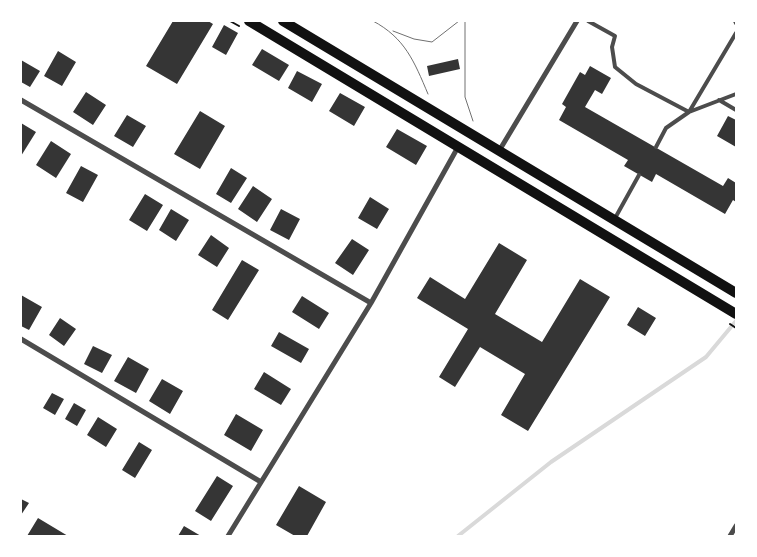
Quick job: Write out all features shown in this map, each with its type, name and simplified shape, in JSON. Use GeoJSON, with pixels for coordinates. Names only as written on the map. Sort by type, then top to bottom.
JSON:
{"type":"FeatureCollection","features":[{"type":"Feature","properties":{"kind":"main road"},"geometry":{"type":"LineString","coordinates":[[249,21],[736,314]]}},
{"type":"Feature","properties":{"kind":"main road"},"geometry":{"type":"LineString","coordinates":[[283,21],[735,293]]}},
{"type":"Feature","properties":{"kind":"main road"},"geometry":{"type":"LineString","coordinates":[[458,147],[466,131]]}},
{"type":"Feature","properties":{"kind":"main road"},"geometry":{"type":"LineString","coordinates":[[491,166],[499,151]]}},
{"type":"Feature","properties":{"kind":"street"},"geometry":{"type":"LineString","coordinates":[[499,151],[577,21]]}},
{"type":"Feature","properties":{"kind":"street"},"geometry":{"type":"LineString","coordinates":[[21,100],[371,303]]}},
{"type":"Feature","properties":{"kind":"street"},"geometry":{"type":"LineString","coordinates":[[228,536],[371,303],[458,147]]}},
{"type":"Feature","properties":{"kind":"street"},"geometry":{"type":"LineString","coordinates":[[21,339],[261,482]]}},
{"type":"Feature","properties":{"kind":"street"},"geometry":{"type":"LineString","coordinates":[[730,536],[736,526]]}},
{"type":"Feature","properties":{"kind":"lane"},"geometry":{"type":"LineString","coordinates":[[588,21],[615,36],[612,47],[615,67],[636,84],[689,112]]}},
{"type":"Feature","properties":{"kind":"lane"},"geometry":{"type":"LineString","coordinates":[[689,112],[736,32]]}},
{"type":"Feature","properties":{"kind":"lane"},"geometry":{"type":"LineString","coordinates":[[656,147],[666,128],[689,112],[736,94]]}},
{"type":"Feature","properties":{"kind":"lane"},"geometry":{"type":"LineString","coordinates":[[719,100],[736,110]]}},
{"type":"Feature","properties":{"kind":"lane"},"geometry":{"type":"LineString","coordinates":[[614,220],[639,175]]}},
{"type":"Feature","properties":{"kind":"building"},"geometry":{"type":"Polygon","coordinates":[[[173,21],[208,21],[213,24],[177,84],[146,66],[173,21]]]}},
{"type":"Feature","properties":{"kind":"building"},"geometry":{"type":"Polygon","coordinates":[[[224,25],[238,33],[226,55],[212,47],[224,25]]]}},
{"type":"Feature","properties":{"kind":"building"},"geometry":{"type":"Polygon","coordinates":[[[262,49],[289,65],[279,81],[252,65],[262,49]]]}},
{"type":"Feature","properties":{"kind":"building"},"geometry":{"type":"Polygon","coordinates":[[[58,51],[76,62],[62,86],[44,76],[58,51]]]}},
{"type":"Feature","properties":{"kind":"building"},"geometry":{"type":"Polygon","coordinates":[[[458,59],[460,69],[429,76],[427,66],[458,59]]]}},
{"type":"Feature","properties":{"kind":"building"},"geometry":{"type":"Polygon","coordinates":[[[21,60],[40,71],[30,87],[21,82],[21,60]]]}},
{"type":"Feature","properties":{"kind":"building"},"geometry":{"type":"Polygon","coordinates":[[[590,66],[611,78],[602,94],[595,90],[585,107],[723,186],[728,178],[736,183],[736,202],[733,200],[725,214],[656,174],[652,182],[624,166],[628,160],[559,120],[566,107],[562,104],[580,72],[585,75],[590,66]]]}},
{"type":"Feature","properties":{"kind":"building"},"geometry":{"type":"Polygon","coordinates":[[[297,71],[322,84],[312,102],[288,88],[297,71]]]}},
{"type":"Feature","properties":{"kind":"building"},"geometry":{"type":"Polygon","coordinates":[[[86,92],[106,105],[93,125],[73,112],[86,92]]]}},
{"type":"Feature","properties":{"kind":"building"},"geometry":{"type":"Polygon","coordinates":[[[340,93],[365,107],[354,126],[329,111],[340,93]]]}},
{"type":"Feature","properties":{"kind":"building"},"geometry":{"type":"Polygon","coordinates":[[[200,111],[225,126],[200,169],[174,154],[200,111]]]}},
{"type":"Feature","properties":{"kind":"building"},"geometry":{"type":"Polygon","coordinates":[[[127,115],[146,126],[133,147],[114,136],[127,115]]]}},
{"type":"Feature","properties":{"kind":"building"},"geometry":{"type":"Polygon","coordinates":[[[728,116],[736,120],[736,147],[717,136],[728,116]]]}},
{"type":"Feature","properties":{"kind":"building"},"geometry":{"type":"Polygon","coordinates":[[[21,123],[36,132],[21,156],[21,123]]]}},
{"type":"Feature","properties":{"kind":"building"},"geometry":{"type":"Polygon","coordinates":[[[397,129],[427,146],[416,165],[386,147],[397,129]]]}},
{"type":"Feature","properties":{"kind":"building"},"geometry":{"type":"Polygon","coordinates":[[[51,141],[71,154],[56,178],[36,165],[51,141]]]}},
{"type":"Feature","properties":{"kind":"building"},"geometry":{"type":"Polygon","coordinates":[[[81,166],[98,175],[83,202],[66,193],[81,166]]]}},
{"type":"Feature","properties":{"kind":"building"},"geometry":{"type":"Polygon","coordinates":[[[231,168],[247,178],[231,203],[216,194],[231,168]]]}},
{"type":"Feature","properties":{"kind":"building"},"geometry":{"type":"Polygon","coordinates":[[[253,186],[272,199],[257,222],[238,209],[253,186]]]}},
{"type":"Feature","properties":{"kind":"building"},"geometry":{"type":"Polygon","coordinates":[[[145,194],[163,205],[147,231],[129,220],[145,194]]]}},
{"type":"Feature","properties":{"kind":"building"},"geometry":{"type":"Polygon","coordinates":[[[370,197],[389,209],[377,229],[358,218],[370,197]]]}},
{"type":"Feature","properties":{"kind":"building"},"geometry":{"type":"Polygon","coordinates":[[[171,209],[189,220],[176,241],[159,230],[171,209]]]}},
{"type":"Feature","properties":{"kind":"building"},"geometry":{"type":"Polygon","coordinates":[[[281,209],[300,219],[289,240],[270,230],[281,209]]]}},
{"type":"Feature","properties":{"kind":"building"},"geometry":{"type":"Polygon","coordinates":[[[211,235],[229,248],[217,267],[198,255],[211,235]]]}},
{"type":"Feature","properties":{"kind":"building"},"geometry":{"type":"Polygon","coordinates":[[[352,239],[369,250],[353,275],[335,263],[352,239]]]}},
{"type":"Feature","properties":{"kind":"building"},"geometry":{"type":"Polygon","coordinates":[[[499,243],[527,260],[495,314],[542,342],[580,279],[610,297],[528,431],[501,415],[525,374],[480,347],[455,387],[439,377],[468,329],[417,298],[430,277],[465,299],[499,243]]]}},
{"type":"Feature","properties":{"kind":"building"},"geometry":{"type":"Polygon","coordinates":[[[242,260],[259,270],[228,320],[212,310],[242,260]]]}},
{"type":"Feature","properties":{"kind":"building"},"geometry":{"type":"Polygon","coordinates":[[[21,295],[42,307],[29,330],[21,326],[21,295]]]}},
{"type":"Feature","properties":{"kind":"building"},"geometry":{"type":"Polygon","coordinates":[[[302,296],[329,313],[319,329],[292,312],[302,296]]]}},
{"type":"Feature","properties":{"kind":"building"},"geometry":{"type":"Polygon","coordinates":[[[638,307],[656,318],[645,336],[627,325],[638,307]]]}},
{"type":"Feature","properties":{"kind":"building"},"geometry":{"type":"Polygon","coordinates":[[[60,318],[76,329],[64,346],[49,335],[60,318]]]}},
{"type":"Feature","properties":{"kind":"building"},"geometry":{"type":"Polygon","coordinates":[[[279,332],[309,349],[301,363],[271,346],[279,332]]]}},
{"type":"Feature","properties":{"kind":"building"},"geometry":{"type":"Polygon","coordinates":[[[93,346],[112,355],[102,373],[84,364],[93,346]]]}},
{"type":"Feature","properties":{"kind":"building"},"geometry":{"type":"Polygon","coordinates":[[[128,357],[149,369],[136,393],[114,381],[128,357]]]}},
{"type":"Feature","properties":{"kind":"building"},"geometry":{"type":"Polygon","coordinates":[[[264,372],[291,389],[281,405],[254,389],[264,372]]]}},
{"type":"Feature","properties":{"kind":"building"},"geometry":{"type":"Polygon","coordinates":[[[162,379],[183,391],[170,414],[149,401],[162,379]]]}},
{"type":"Feature","properties":{"kind":"building"},"geometry":{"type":"Polygon","coordinates":[[[52,393],[64,399],[55,415],[43,408],[52,393]]]}},
{"type":"Feature","properties":{"kind":"building"},"geometry":{"type":"Polygon","coordinates":[[[74,403],[86,410],[77,426],[65,419],[74,403]]]}},
{"type":"Feature","properties":{"kind":"building"},"geometry":{"type":"Polygon","coordinates":[[[236,414],[263,430],[251,451],[224,435],[236,414]]]}},
{"type":"Feature","properties":{"kind":"building"},"geometry":{"type":"Polygon","coordinates":[[[98,417],[117,429],[106,447],[87,435],[98,417]]]}},
{"type":"Feature","properties":{"kind":"building"},"geometry":{"type":"Polygon","coordinates":[[[139,442],[152,450],[135,478],[122,470],[139,442]]]}},
{"type":"Feature","properties":{"kind":"building"},"geometry":{"type":"Polygon","coordinates":[[[217,476],[233,486],[211,521],[195,511],[217,476]]]}},
{"type":"Feature","properties":{"kind":"building"},"geometry":{"type":"Polygon","coordinates":[[[299,486],[326,502],[307,536],[295,536],[276,525],[299,486]]]}},
{"type":"Feature","properties":{"kind":"building"},"geometry":{"type":"Polygon","coordinates":[[[21,499],[29,503],[21,515],[21,499]]]}},
{"type":"Feature","properties":{"kind":"building"},"geometry":{"type":"Polygon","coordinates":[[[38,518],[68,536],[27,536],[38,518]]]}},
{"type":"Feature","properties":{"kind":"building"},"geometry":{"type":"Polygon","coordinates":[[[184,526],[201,536],[178,536],[184,526]]]}},
{"type":"Feature","properties":{"kind":"waterway"},"geometry":{"type":"LineString","coordinates":[[458,536],[551,462],[706,357],[736,321]]}},
{"type":"Feature","properties":{"kind":"tram line"},"geometry":{"type":"LineString","coordinates":[[373,21],[401,43],[413,61],[428,94]]}},
{"type":"Feature","properties":{"kind":"tram line"},"geometry":{"type":"LineString","coordinates":[[393,31],[414,39],[432,42],[459,21]]}},
{"type":"Feature","properties":{"kind":"tram line"},"geometry":{"type":"LineString","coordinates":[[465,21],[465,97],[473,121]]}}]}
